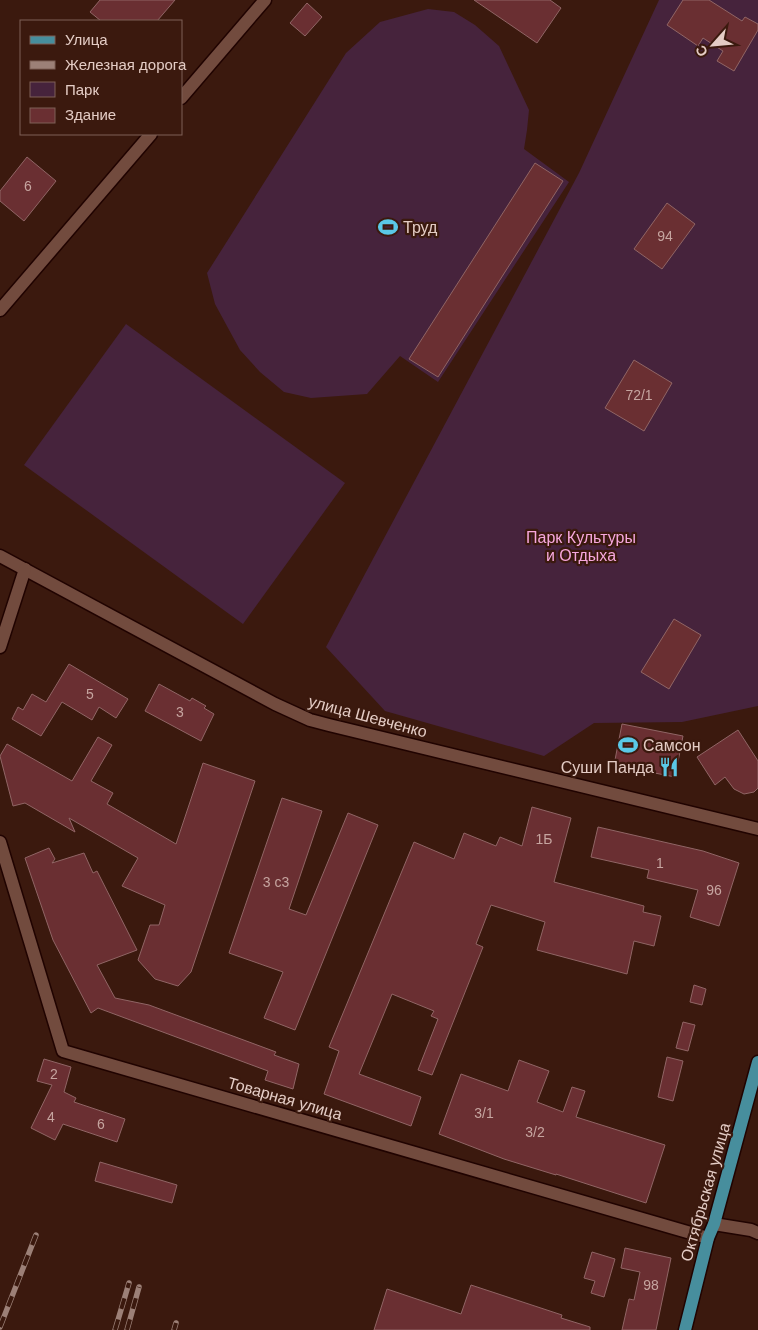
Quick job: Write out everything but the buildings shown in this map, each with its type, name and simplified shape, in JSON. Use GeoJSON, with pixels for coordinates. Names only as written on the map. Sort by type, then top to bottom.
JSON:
{"type":"FeatureCollection","features":[{"type":"Feature","properties":{"kind":"main road","name":"Октябрьская улица"},"geometry":{"type":"LineString","coordinates":[[685,1330],[708,1238],[714,1224],[758,1062]]}},
{"type":"Feature","properties":{"kind":"street"},"geometry":{"type":"LineString","coordinates":[[182,97],[265,0]]}},
{"type":"Feature","properties":{"kind":"street"},"geometry":{"type":"LineString","coordinates":[[0,310],[150,135]]}},
{"type":"Feature","properties":{"kind":"street","name":"улица Шевченко"},"geometry":{"type":"LineString","coordinates":[[0,556],[274,704],[310,720],[758,829]]}},
{"type":"Feature","properties":{"kind":"street"},"geometry":{"type":"LineString","coordinates":[[0,647],[24,569]]}},
{"type":"Feature","properties":{"kind":"street","name":"Товарная улица"},"geometry":{"type":"LineString","coordinates":[[0,842],[63,1051],[708,1238]]}},
{"type":"Feature","properties":{"kind":"street"},"geometry":{"type":"LineString","coordinates":[[714,1224],[751,1230],[758,1233]]}},
{"type":"Feature","properties":{"kind":"green space","name":"Парк Культуры и Отдыха"},"geometry":{"type":"Polygon","coordinates":[[[659,0],[758,0],[758,706],[682,722],[594,723],[544,756],[385,711],[326,647],[579,173],[659,0]]]}},
{"type":"Feature","properties":{"kind":"green space","name":"Труд"},"geometry":{"type":"Polygon","coordinates":[[[428,9],[454,12],[475,25],[499,46],[529,110],[524,149],[569,182],[438,382],[400,356],[367,394],[311,398],[284,392],[260,372],[240,350],[215,304],[207,273],[346,53],[380,22],[428,9]]]}},
{"type":"Feature","properties":{"kind":"green space"},"geometry":{"type":"Polygon","coordinates":[[[126,324],[345,483],[243,624],[24,465],[126,324]]]}},
{"type":"Feature","properties":{"kind":"railway"},"geometry":{"type":"LineString","coordinates":[[0,1327],[36,1235]]}},
{"type":"Feature","properties":{"kind":"railway"},"geometry":{"type":"LineString","coordinates":[[115,1330],[129,1283]]}},
{"type":"Feature","properties":{"kind":"railway"},"geometry":{"type":"LineString","coordinates":[[127,1330],[139,1287]]}},
{"type":"Feature","properties":{"kind":"railway"},"geometry":{"type":"LineString","coordinates":[[174,1330],[176,1323]]}},
{"type":"Feature","properties":{"kind":"place","name":"Труд"},"geometry":{"type":"Point","coordinates":[388,227]}},
{"type":"Feature","properties":{"kind":"place","name":"Самсон"},"geometry":{"type":"Point","coordinates":[628,745]}},
{"type":"Feature","properties":{"kind":"place","name":"Суши Панда"},"geometry":{"type":"Point","coordinates":[669,767]}}]}
